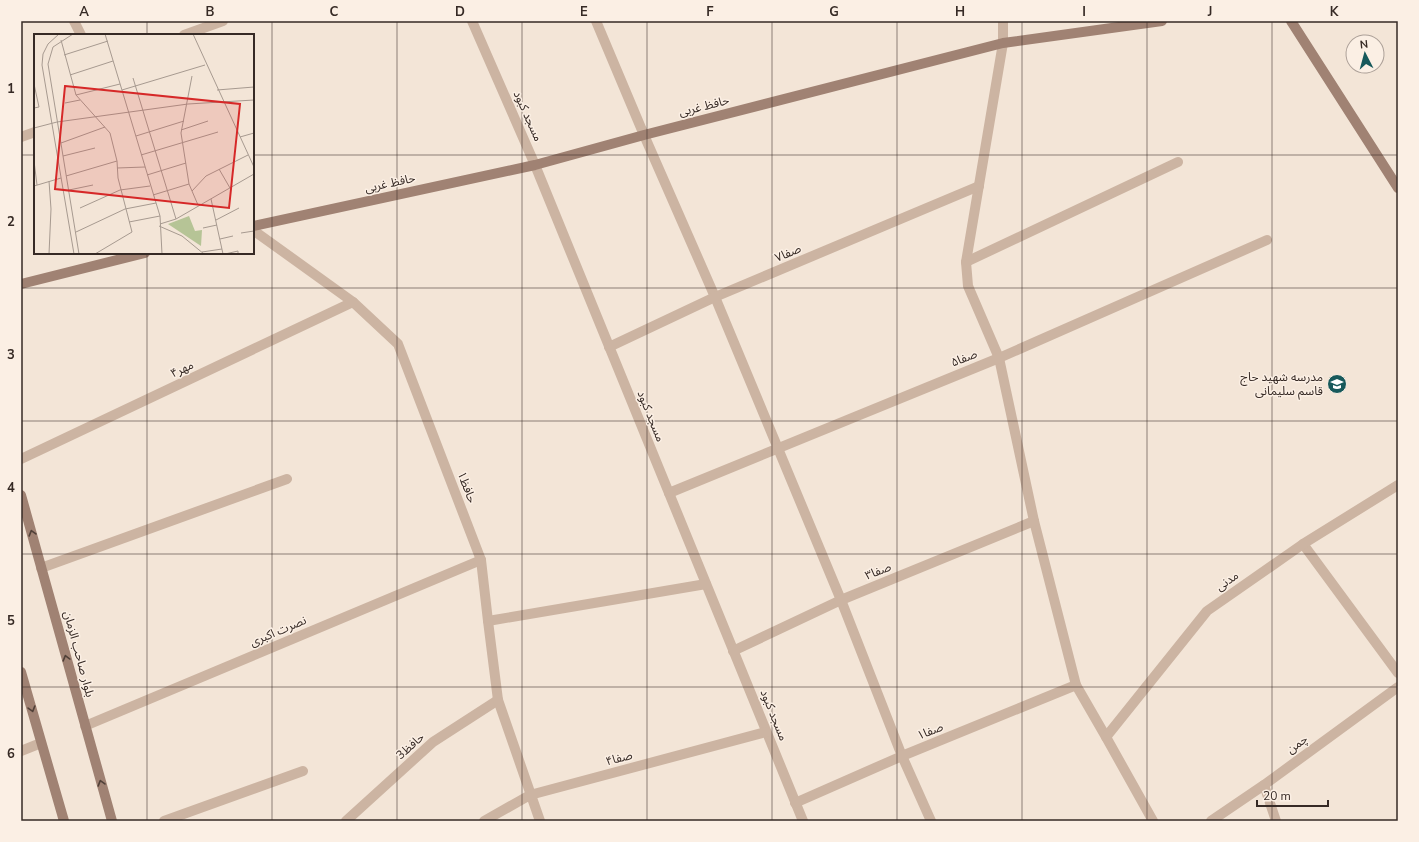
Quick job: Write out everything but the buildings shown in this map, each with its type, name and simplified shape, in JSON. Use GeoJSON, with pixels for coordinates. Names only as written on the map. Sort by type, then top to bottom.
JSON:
{"type":"FeatureCollection","features":[{"type":"Feature","properties":{"kind":"street"},"geometry":{"type":"LineString","coordinates":[[74,21],[80,34]]}},
{"type":"Feature","properties":{"kind":"street"},"geometry":{"type":"LineString","coordinates":[[187,34],[223,21]]}},
{"type":"Feature","properties":{"kind":"street","name":"مسجد کبود"},"geometry":{"type":"LineString","coordinates":[[472,21],[536,165],[803,821]]}},
{"type":"Feature","properties":{"kind":"street"},"geometry":{"type":"LineString","coordinates":[[596,21],[644,135],[716,298],[841,600],[902,756],[932,821]]}},
{"type":"Feature","properties":{"kind":"street"},"geometry":{"type":"LineString","coordinates":[[1003,21],[1003,43],[966,262],[968,286],[999,358],[1034,520],[1076,685],[1154,821]]}},
{"type":"Feature","properties":{"kind":"street","name":"حافظ غربی"},"geometry":{"type":"LineString","coordinates":[[254,226],[536,165],[644,135],[1003,43],[1162,21]]}},
{"type":"Feature","properties":{"kind":"street"},"geometry":{"type":"LineString","coordinates":[[1291,21],[1398,188]]}},
{"type":"Feature","properties":{"kind":"street"},"geometry":{"type":"LineString","coordinates":[[21,137],[34,132]]}},
{"type":"Feature","properties":{"kind":"street"},"geometry":{"type":"LineString","coordinates":[[966,262],[1178,162]]}},
{"type":"Feature","properties":{"kind":"street","name":"صفا۷"},"geometry":{"type":"LineString","coordinates":[[609,347],[716,298],[979,186]]}},
{"type":"Feature","properties":{"kind":"street","name":"حافظ۱"},"geometry":{"type":"LineString","coordinates":[[254,231],[353,302],[398,344],[481,560],[498,700],[540,821]]}},
{"type":"Feature","properties":{"kind":"street","name":"صفا۵"},"geometry":{"type":"LineString","coordinates":[[669,493],[999,358],[1267,240]]}},
{"type":"Feature","properties":{"kind":"street"},"geometry":{"type":"LineString","coordinates":[[21,284],[141,254]]}},
{"type":"Feature","properties":{"kind":"street","name":"مهر۴"},"geometry":{"type":"LineString","coordinates":[[21,459],[353,302]]}},
{"type":"Feature","properties":{"kind":"street"},"geometry":{"type":"LineString","coordinates":[[41,568],[287,479]]}},
{"type":"Feature","properties":{"kind":"street","name":"مدنی"},"geometry":{"type":"LineString","coordinates":[[1106,737],[1207,611],[1303,544],[1398,485]]}},
{"type":"Feature","properties":{"kind":"street","name":"بلوار صاحب الزمان"},"geometry":{"type":"LineString","coordinates":[[21,495],[112,821]]}},
{"type":"Feature","properties":{"kind":"street","name":"صفا۳"},"geometry":{"type":"LineString","coordinates":[[733,651],[841,600],[1034,520]]}},
{"type":"Feature","properties":{"kind":"street"},"geometry":{"type":"LineString","coordinates":[[1303,544],[1398,673]]}},
{"type":"Feature","properties":{"kind":"street","name":"نصرت اکبری"},"geometry":{"type":"LineString","coordinates":[[85,726],[481,560]]}},
{"type":"Feature","properties":{"kind":"street"},"geometry":{"type":"LineString","coordinates":[[488,621],[706,584]]}},
{"type":"Feature","properties":{"kind":"street"},"geometry":{"type":"LineString","coordinates":[[21,672],[64,821]]}},
{"type":"Feature","properties":{"kind":"street","name":"صفا۱"},"geometry":{"type":"LineString","coordinates":[[795,803],[902,756],[1076,685]]}},
{"type":"Feature","properties":{"kind":"street","name":"چمن"},"geometry":{"type":"LineString","coordinates":[[1211,821],[1264,785],[1398,687]]}},
{"type":"Feature","properties":{"kind":"street","name":"حافظ3"},"geometry":{"type":"LineString","coordinates":[[346,821],[433,742],[498,700]]}},
{"type":"Feature","properties":{"kind":"street","name":"صفا۴"},"geometry":{"type":"LineString","coordinates":[[484,821],[530,795],[766,732]]}},
{"type":"Feature","properties":{"kind":"street"},"geometry":{"type":"LineString","coordinates":[[21,751],[41,743]]}},
{"type":"Feature","properties":{"kind":"street"},"geometry":{"type":"LineString","coordinates":[[164,821],[303,771]]}},
{"type":"Feature","properties":{"kind":"street"},"geometry":{"type":"LineString","coordinates":[[1264,785],[1276,821]]}},
{"type":"Feature","properties":{"kind":"place","name":"مدرسه شهید حاج قاسم سلیمانی"},"geometry":{"type":"Point","coordinates":[1337,384]}}]}
